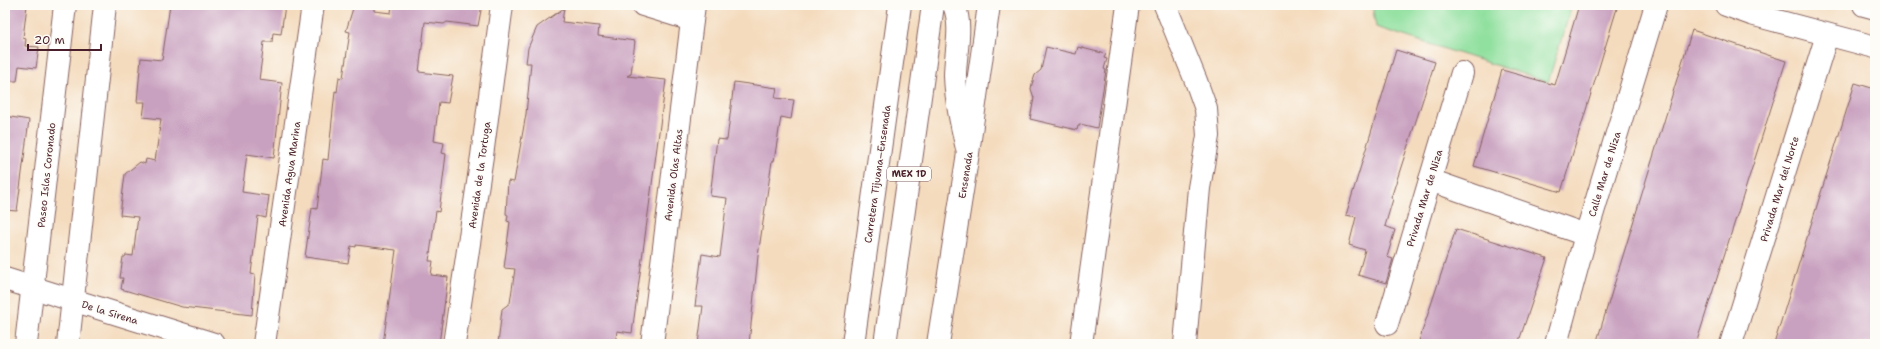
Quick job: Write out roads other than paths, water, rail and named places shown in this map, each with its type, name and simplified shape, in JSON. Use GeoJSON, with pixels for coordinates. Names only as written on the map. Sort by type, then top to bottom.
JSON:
{"type":"FeatureCollection","features":[{"type":"Feature","properties":{"kind":"main road","name":"Paseo Islas Coronado"},"geometry":{"type":"LineString","coordinates":[[26,344],[65,5]]}},
{"type":"Feature","properties":{"kind":"main road"},"geometry":{"type":"LineString","coordinates":[[68,344],[105,5]]}},
{"type":"Feature","properties":{"kind":"main road","name":"Avenida Agua Marina"},"geometry":{"type":"LineString","coordinates":[[264,344],[313,5]]}},
{"type":"Feature","properties":{"kind":"main road","name":"Avenida de la Tortuga"},"geometry":{"type":"LineString","coordinates":[[454,344],[482,156],[502,5]]}},
{"type":"Feature","properties":{"kind":"main road"},"geometry":{"type":"LineString","coordinates":[[643,5],[693,12]]}},
{"type":"Feature","properties":{"kind":"main road","name":"Carretera Tijuana–Ensenada"},"geometry":{"type":"LineString","coordinates":[[853,344],[900,5]]}},
{"type":"Feature","properties":{"kind":"main road","name":"MEX 1D"},"geometry":{"type":"LineString","coordinates":[[885,344],[933,5]]}},
{"type":"Feature","properties":{"kind":"main road"},"geometry":{"type":"LineString","coordinates":[[954,5],[958,16],[955,76],[958,115],[968,153]]}},
{"type":"Feature","properties":{"kind":"main road","name":"Ensenada"},"geometry":{"type":"LineString","coordinates":[[938,344],[968,153],[989,5]]}},
{"type":"Feature","properties":{"kind":"main road"},"geometry":{"type":"LineString","coordinates":[[1081,344],[1128,5]]}},
{"type":"Feature","properties":{"kind":"main road"},"geometry":{"type":"LineString","coordinates":[[1165,5],[1206,109],[1208,136],[1199,188],[1185,344]]}},
{"type":"Feature","properties":{"kind":"main road","name":"Calle Mar de Niza"},"geometry":{"type":"LineString","coordinates":[[1556,344],[1586,235],[1656,5]]}},
{"type":"Feature","properties":{"kind":"main road"},"geometry":{"type":"LineString","coordinates":[[1726,5],[1875,48]]}},
{"type":"Feature","properties":{"kind":"main road"},"geometry":{"type":"LineString","coordinates":[[1864,5],[1875,8]]}},
{"type":"Feature","properties":{"kind":"main road","name":"Avenida Olas Altas"},"geometry":{"type":"LineString","coordinates":[[652,344],[693,12]]}},
{"type":"Feature","properties":{"kind":"main road","name":"Privada Mar del Norte"},"geometry":{"type":"LineString","coordinates":[[1731,344],[1827,34]]}},
{"type":"Feature","properties":{"kind":"main road","name":"Privada Mar de Niza"},"geometry":{"type":"LineString","coordinates":[[1387,324],[1462,73]]}},
{"type":"Feature","properties":{"kind":"main road"},"geometry":{"type":"LineString","coordinates":[[1430,180],[1586,235]]}},
{"type":"Feature","properties":{"kind":"main road","name":"De la Sirena"},"geometry":{"type":"LineString","coordinates":[[5,279],[214,344]]}}]}
